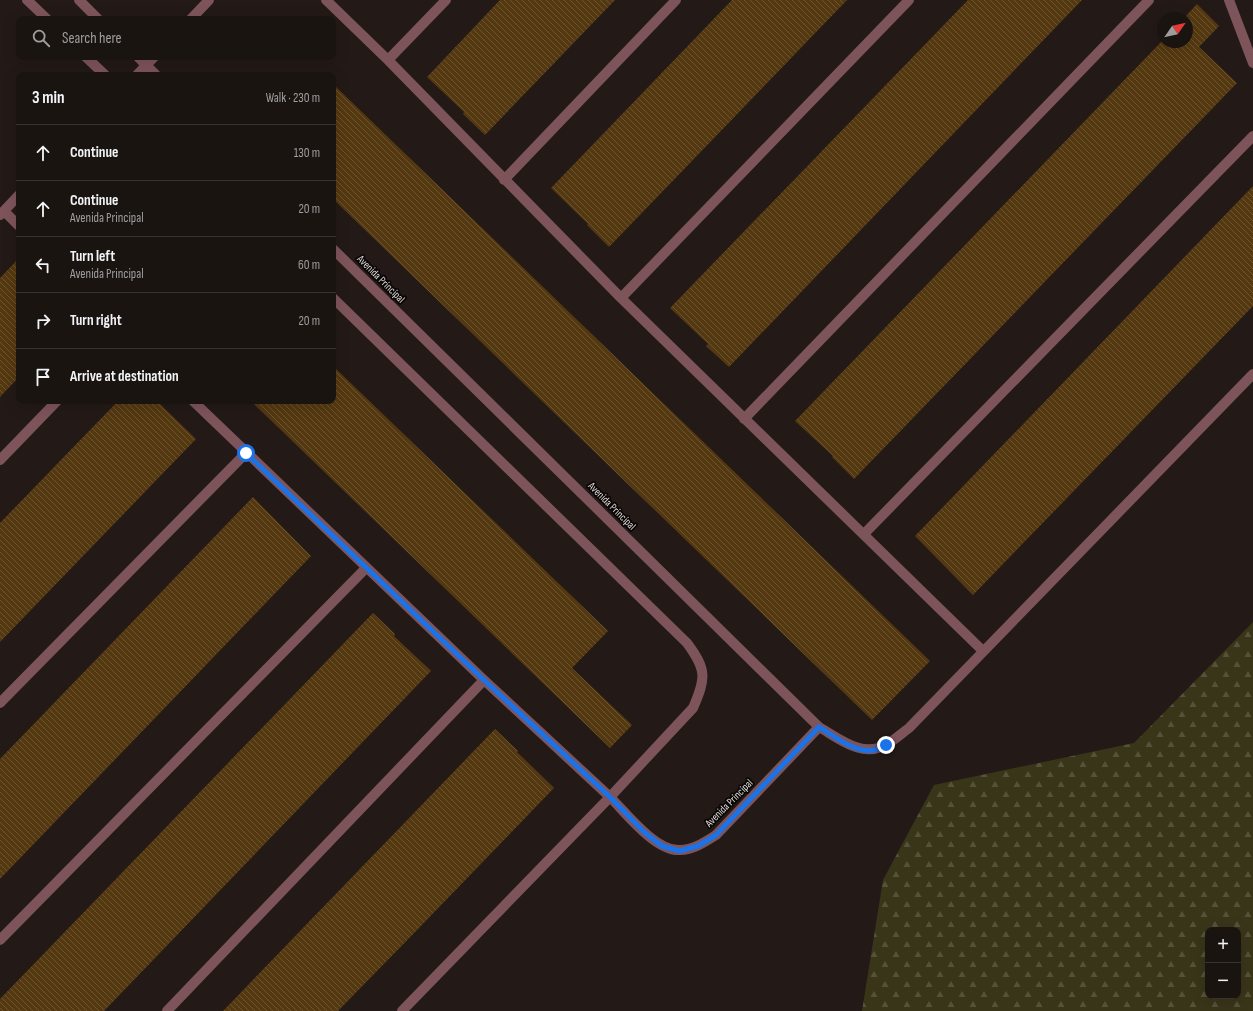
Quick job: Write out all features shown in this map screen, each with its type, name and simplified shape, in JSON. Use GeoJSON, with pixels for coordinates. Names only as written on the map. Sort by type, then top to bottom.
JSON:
{"type":"FeatureCollection","features":[{"type":"Feature","properties":{"kind":"street"},"geometry":{"type":"LineString","coordinates":[[27,0],[44,16]]}},
{"type":"Feature","properties":{"kind":"street"},"geometry":{"type":"LineString","coordinates":[[78,0],[95,16]]}},
{"type":"Feature","properties":{"kind":"street"},"geometry":{"type":"LineString","coordinates":[[194,16],[209,0]]}},
{"type":"Feature","properties":{"kind":"street"},"geometry":{"type":"LineString","coordinates":[[326,0],[388,60],[621,298],[983,651]]}},
{"type":"Feature","properties":{"kind":"street"},"geometry":{"type":"LineString","coordinates":[[388,60],[446,0]]}},
{"type":"Feature","properties":{"kind":"street"},"geometry":{"type":"LineString","coordinates":[[504,180],[676,0]]}},
{"type":"Feature","properties":{"kind":"street"},"geometry":{"type":"LineString","coordinates":[[621,298],[909,0]]}},
{"type":"Feature","properties":{"kind":"street"},"geometry":{"type":"LineString","coordinates":[[744,419],[1149,0]]}},
{"type":"Feature","properties":{"kind":"street"},"geometry":{"type":"LineString","coordinates":[[1229,0],[1253,63]]}},
{"type":"Feature","properties":{"kind":"street"},"geometry":{"type":"LineString","coordinates":[[89,60],[102,72]]}},
{"type":"Feature","properties":{"kind":"street"},"geometry":{"type":"LineString","coordinates":[[141,60],[153,72]]}},
{"type":"Feature","properties":{"kind":"street"},"geometry":{"type":"LineString","coordinates":[[139,72],[151,60]]}},
{"type":"Feature","properties":{"kind":"street"},"geometry":{"type":"LineString","coordinates":[[864,534],[1253,136]]}},
{"type":"Feature","properties":{"kind":"street"},"geometry":{"type":"LineString","coordinates":[[16,198],[2,213],[16,224]]}},
{"type":"Feature","properties":{"kind":"street","name":"Avenida Principal"},"geometry":{"type":"LineString","coordinates":[[195,404],[484,680],[610,797],[644,832],[662,846],[679,851],[698,846],[716,835],[819,727],[336,252]]}},
{"type":"Feature","properties":{"kind":"street"},"geometry":{"type":"LineString","coordinates":[[336,301],[687,643],[695,655],[703,674],[701,689],[693,708],[610,797],[402,1011]]}},
{"type":"Feature","properties":{"kind":"street"},"geometry":{"type":"LineString","coordinates":[[819,727],[850,745],[862,750],[873,750],[886,745],[909,728],[1253,374]]}},
{"type":"Feature","properties":{"kind":"street"},"geometry":{"type":"LineString","coordinates":[[0,460],[54,404]]}},
{"type":"Feature","properties":{"kind":"street"},"geometry":{"type":"LineString","coordinates":[[0,703],[246,453]]}},
{"type":"Feature","properties":{"kind":"street"},"geometry":{"type":"LineString","coordinates":[[0,940],[366,568]]}},
{"type":"Feature","properties":{"kind":"street"},"geometry":{"type":"LineString","coordinates":[[167,1011],[484,680]]}},
{"type":"Feature","properties":{"kind":"green space"},"geometry":{"type":"Polygon","coordinates":[[[1253,622],[1253,1011],[862,1011],[883,880],[934,785],[1134,743],[1253,622]]]}},
{"type":"Feature","properties":{"kind":"building"},"geometry":{"type":"Polygon","coordinates":[[[500,0],[615,0],[485,135],[463,114],[464,112],[427,77],[500,0]]]}},
{"type":"Feature","properties":{"kind":"building"},"geometry":{"type":"Polygon","coordinates":[[[732,0],[847,0],[609,247],[551,188],[732,0]]]}},
{"type":"Feature","properties":{"kind":"building"},"geometry":{"type":"Polygon","coordinates":[[[968,0],[1082,0],[729,367],[706,346],[708,344],[670,308],[968,0]]]}},
{"type":"Feature","properties":{"kind":"building"},"geometry":{"type":"Polygon","coordinates":[[[1197,4],[1219,26],[1199,47],[1237,83],[854,479],[832,457],[833,456],[795,421],[1157,46],[1157,48],[1193,48],[1193,12],[1190,12],[1197,4]]]}},
{"type":"Feature","properties":{"kind":"building"},"geometry":{"type":"Polygon","coordinates":[[[336,87],[930,661],[872,720],[336,202],[336,87]]]}},
{"type":"Feature","properties":{"kind":"building"},"geometry":{"type":"Polygon","coordinates":[[[1253,186],[1253,306],[973,595],[915,536],[1253,186]]]}},
{"type":"Feature","properties":{"kind":"building"},"geometry":{"type":"Polygon","coordinates":[[[16,261],[16,380],[0,397],[0,278],[16,261]]]}},
{"type":"Feature","properties":{"kind":"building"},"geometry":{"type":"Polygon","coordinates":[[[336,369],[608,631],[572,668],[632,725],[610,748],[254,404],[336,404],[336,369]]]}},
{"type":"Feature","properties":{"kind":"building"},"geometry":{"type":"Polygon","coordinates":[[[115,404],[160,404],[196,439],[0,642],[0,523],[115,404]]]}},
{"type":"Feature","properties":{"kind":"building"},"geometry":{"type":"Polygon","coordinates":[[[253,497],[311,556],[0,879],[0,759],[253,497]]]}},
{"type":"Feature","properties":{"kind":"building"},"geometry":{"type":"Polygon","coordinates":[[[373,613],[395,634],[394,636],[431,671],[104,1011],[0,1011],[0,999],[373,613]]]}},
{"type":"Feature","properties":{"kind":"building"},"geometry":{"type":"Polygon","coordinates":[[[495,729],[554,788],[419,928],[338,1011],[223,1011],[495,729]]]}},
{"type":"Feature","properties":{"kind":"route"},"geometry":{"type":"LineString","coordinates":[[246,453],[484,680],[610,797],[644,832],[662,846],[679,851],[698,846],[716,835],[819,727],[850,745],[862,750],[873,750],[886,745]]}}]}
